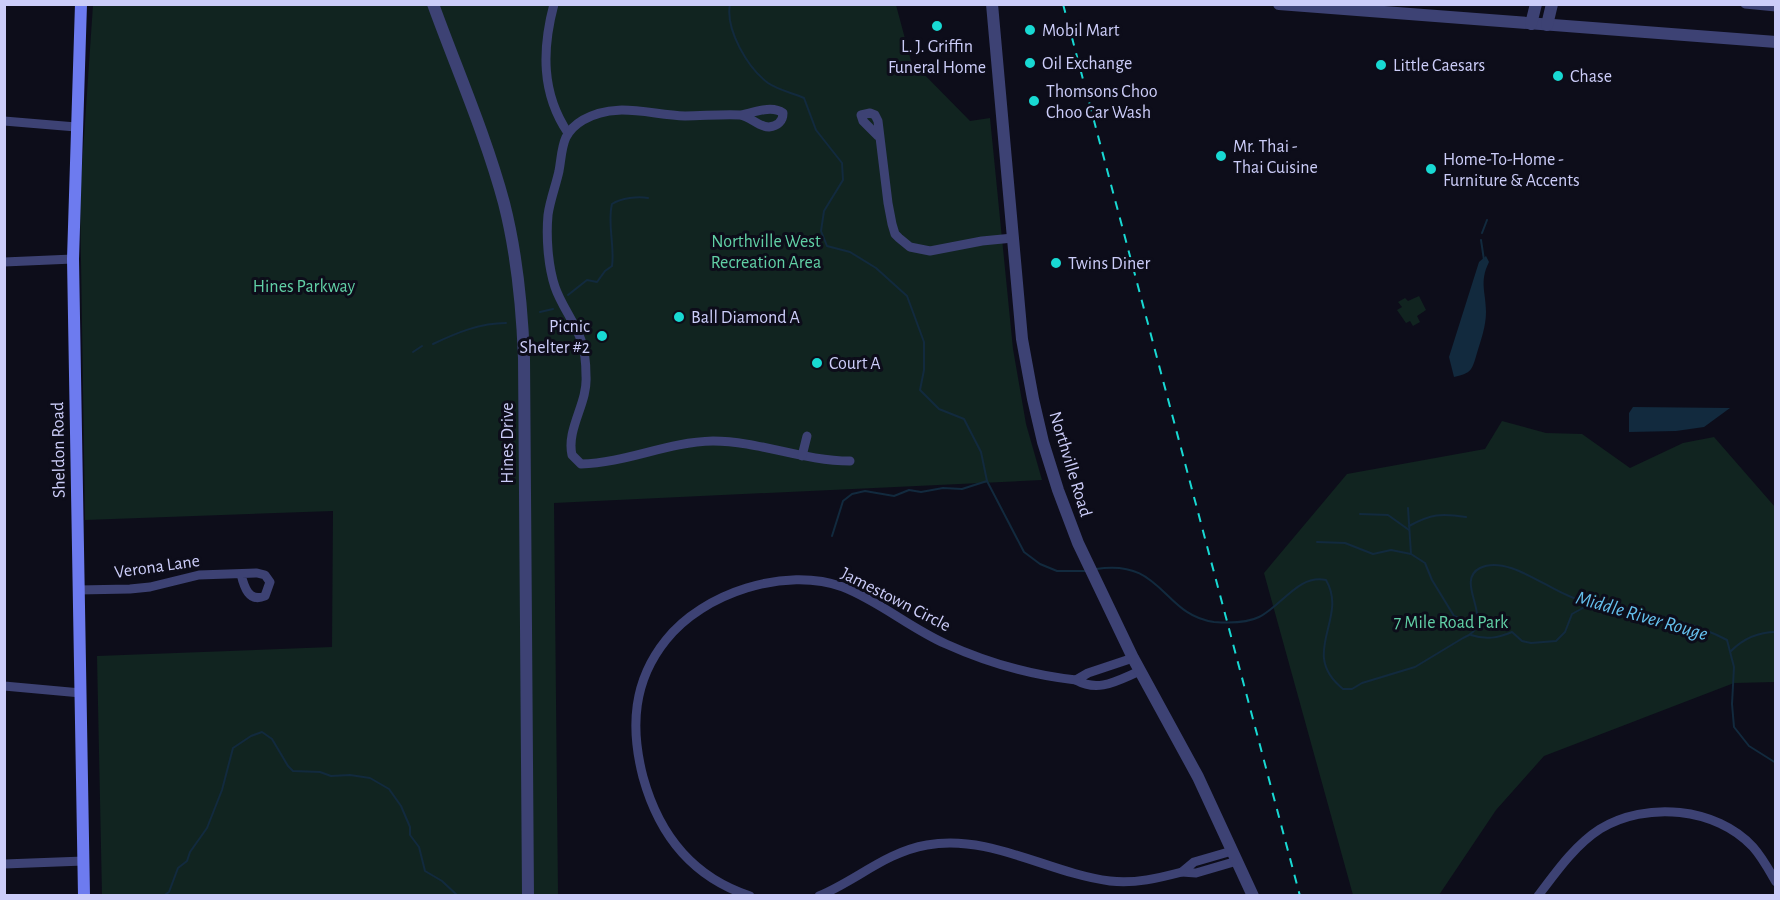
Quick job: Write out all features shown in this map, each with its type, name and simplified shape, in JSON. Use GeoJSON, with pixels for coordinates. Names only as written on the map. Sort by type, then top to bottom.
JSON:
{"type":"FeatureCollection","features":[{"type":"Feature","properties":{"kind":"main road","name":"Sheldon Road"},"geometry":{"type":"LineString","coordinates":[[81,4],[73,258],[84,896]]}},
{"type":"Feature","properties":{"kind":"street","name":"Hines Drive"},"geometry":{"type":"LineString","coordinates":[[433,4],[495,173],[519,278],[524,358],[528,896]]}},
{"type":"Feature","properties":{"kind":"street"},"geometry":{"type":"LineString","coordinates":[[554,4],[546,46],[547,80],[551,99],[568,133]]}},
{"type":"Feature","properties":{"kind":"street","name":"Northville Road"},"geometry":{"type":"LineString","coordinates":[[992,4],[1022,339],[1033,399],[1058,490],[1081,550],[1133,658],[1198,777],[1252,896]]}},
{"type":"Feature","properties":{"kind":"street"},"geometry":{"type":"LineString","coordinates":[[1279,4],[1776,42]]}},
{"type":"Feature","properties":{"kind":"street"},"geometry":{"type":"LineString","coordinates":[[1531,24],[1536,4]]}},
{"type":"Feature","properties":{"kind":"street"},"geometry":{"type":"LineString","coordinates":[[1547,25],[1552,4]]}},
{"type":"Feature","properties":{"kind":"street"},"geometry":{"type":"LineString","coordinates":[[1745,4],[1776,7]]}},
{"type":"Feature","properties":{"kind":"street"},"geometry":{"type":"LineString","coordinates":[[742,115],[683,116],[621,109],[603,112],[584,120],[564,139],[548,216],[549,253],[554,284],[579,335],[585,355],[587,380],[584,399],[570,441],[572,455],[581,464],[597,463],[664,447],[716,441],[752,445],[802,456],[850,461]]}},
{"type":"Feature","properties":{"kind":"street"},"geometry":{"type":"LineString","coordinates":[[4,121],[76,127]]}},
{"type":"Feature","properties":{"kind":"street"},"geometry":{"type":"LineString","coordinates":[[878,136],[892,224],[895,234],[910,247],[930,251],[982,241],[1013,238]]}},
{"type":"Feature","properties":{"kind":"street"},"geometry":{"type":"LineString","coordinates":[[4,262],[73,258]]}},
{"type":"Feature","properties":{"kind":"street"},"geometry":{"type":"LineString","coordinates":[[802,456],[807,436]]}},
{"type":"Feature","properties":{"kind":"street","name":"Verona Lane"},"geometry":{"type":"LineString","coordinates":[[78,590],[130,589],[199,575],[241,574]]}},
{"type":"Feature","properties":{"kind":"street","name":"Jamestown Circle"},"geometry":{"type":"LineString","coordinates":[[750,896],[708,877],[685,858],[661,823],[645,783],[636,751],[636,711],[642,685],[656,652],[674,630],[700,607],[725,595],[751,587],[797,580],[821,581],[843,587],[864,597],[926,634],[982,660],[1013,669],[1076,680],[1087,686],[1099,686],[1140,671]]}},
{"type":"Feature","properties":{"kind":"street"},"geometry":{"type":"LineString","coordinates":[[1076,680],[1088,673],[1133,658]]}},
{"type":"Feature","properties":{"kind":"street"},"geometry":{"type":"LineString","coordinates":[[4,686],[81,693]]}},
{"type":"Feature","properties":{"kind":"street"},"geometry":{"type":"LineString","coordinates":[[1538,896],[1574,850],[1600,829],[1628,816],[1659,811],[1695,815],[1726,827],[1752,846],[1776,882]]}},
{"type":"Feature","properties":{"kind":"street"},"geometry":{"type":"LineString","coordinates":[[819,896],[897,853],[925,845],[944,843],[964,843],[992,848],[1085,877],[1112,881],[1140,882],[1182,872],[1196,873],[1234,856]]}},
{"type":"Feature","properties":{"kind":"street"},"geometry":{"type":"LineString","coordinates":[[4,864],[84,861]]}},
{"type":"Feature","properties":{"kind":"green space","name":"Hines Parkway"},"geometry":{"type":"Polygon","coordinates":[[[93,5],[896,5],[911,61],[970,121],[990,118],[1013,349],[1026,424],[1042,480],[554,503],[558,895],[102,895],[97,656],[332,647],[333,511],[85,520],[80,196],[93,5]]]}},
{"type":"Feature","properties":{"kind":"green space"},"geometry":{"type":"Polygon","coordinates":[[[1419,296],[1426,310],[1417,316],[1420,322],[1413,326],[1410,321],[1406,323],[1397,310],[1402,307],[1398,302],[1405,298],[1408,301],[1419,296]]]}},
{"type":"Feature","properties":{"kind":"green space","name":"7 Mile Road Park"},"geometry":{"type":"Polygon","coordinates":[[[1502,421],[1546,433],[1582,434],[1630,468],[1683,443],[1714,437],[1775,507],[1775,682],[1734,683],[1544,756],[1496,810],[1439,895],[1353,895],[1264,573],[1347,474],[1485,449],[1502,421]]]}},
{"type":"Feature","properties":{"kind":"water"},"geometry":{"type":"Polygon","coordinates":[[[1486,256],[1489,262],[1484,275],[1486,312],[1483,333],[1472,367],[1468,372],[1454,377],[1449,357],[1479,262],[1486,256]]]}},
{"type":"Feature","properties":{"kind":"water"},"geometry":{"type":"Polygon","coordinates":[[[1633,407],[1730,408],[1704,427],[1676,431],[1629,432],[1629,413],[1633,407]]]}},
{"type":"Feature","properties":{"kind":"waterway","name":"Middle River Rouge"},"geometry":{"type":"LineString","coordinates":[[730,4],[731,25],[740,48],[753,68],[776,88],[804,98],[816,130],[842,163],[843,180],[824,211],[821,231],[827,246],[850,252],[876,268],[907,296],[924,342],[924,370],[920,390],[939,409],[964,419],[981,452],[987,481],[1024,552],[1040,564],[1057,571],[1085,571]]}},
{"type":"Feature","properties":{"kind":"waterway"},"geometry":{"type":"LineString","coordinates":[[568,295],[587,280],[597,282],[612,266],[610,219],[612,204],[630,198],[648,198]]}},
{"type":"Feature","properties":{"kind":"waterway"},"geometry":{"type":"LineString","coordinates":[[1482,233],[1487,220]]}},
{"type":"Feature","properties":{"kind":"waterway"},"geometry":{"type":"LineString","coordinates":[[1481,240],[1484,260]]}},
{"type":"Feature","properties":{"kind":"waterway"},"geometry":{"type":"LineString","coordinates":[[540,312],[553,309]]}},
{"type":"Feature","properties":{"kind":"waterway"},"geometry":{"type":"LineString","coordinates":[[433,344],[468,329],[506,323]]}},
{"type":"Feature","properties":{"kind":"waterway"},"geometry":{"type":"LineString","coordinates":[[413,352],[422,346]]}},
{"type":"Feature","properties":{"kind":"waterway"},"geometry":{"type":"LineString","coordinates":[[832,536],[843,501],[852,494],[865,491],[894,496],[909,490],[921,492],[943,488],[962,489],[987,481]]}},
{"type":"Feature","properties":{"kind":"waterway"},"geometry":{"type":"LineString","coordinates":[[1408,508],[1411,554],[1425,563],[1432,580],[1454,616],[1476,625]]}},
{"type":"Feature","properties":{"kind":"waterway"},"geometry":{"type":"LineString","coordinates":[[1360,514],[1388,515],[1409,530]]}},
{"type":"Feature","properties":{"kind":"waterway"},"geometry":{"type":"LineString","coordinates":[[1409,526],[1436,516],[1466,517]]}},
{"type":"Feature","properties":{"kind":"waterway"},"geometry":{"type":"LineString","coordinates":[[1317,542],[1345,543],[1373,554],[1391,550],[1411,554]]}},
{"type":"Feature","properties":{"kind":"waterway","name":"Middle River Rouge"},"geometry":{"type":"LineString","coordinates":[[1096,569],[1118,568],[1135,572],[1149,579],[1183,609],[1197,617],[1214,622],[1254,619],[1267,612],[1299,586],[1316,579],[1326,580],[1331,594],[1332,608],[1324,649],[1325,662],[1330,676],[1343,689],[1352,689],[1362,683],[1415,667],[1473,632],[1477,624],[1471,583],[1473,574],[1480,568],[1490,565],[1513,569],[1587,603],[1676,620],[1727,640],[1734,667],[1732,704],[1734,727],[1749,746],[1776,763]]}},
{"type":"Feature","properties":{"kind":"waterway"},"geometry":{"type":"LineString","coordinates":[[1471,635],[1492,638],[1512,632],[1522,641],[1531,643],[1556,641],[1565,632],[1572,614],[1590,604]]}},
{"type":"Feature","properties":{"kind":"waterway"},"geometry":{"type":"LineString","coordinates":[[1731,651],[1751,637],[1776,632]]}},
{"type":"Feature","properties":{"kind":"waterway"},"geometry":{"type":"LineString","coordinates":[[163,896],[169,892],[178,868],[187,861],[190,852],[207,828],[222,790],[233,748],[251,736],[262,732],[272,739],[293,771],[370,778],[389,789],[401,806],[410,827],[410,835],[419,847],[425,871],[442,881],[458,896]]}},
{"type":"Feature","properties":{"kind":"railway"},"geometry":{"type":"LineString","coordinates":[[1063,4],[1300,896]]}},
{"type":"Feature","properties":{"kind":"place","name":"L. J. Griffin Funeral Home"},"geometry":{"type":"Point","coordinates":[937,26]}},
{"type":"Feature","properties":{"kind":"place","name":"Mobil Mart"},"geometry":{"type":"Point","coordinates":[1030,30]}},
{"type":"Feature","properties":{"kind":"place","name":"Oil Exchange"},"geometry":{"type":"Point","coordinates":[1030,63]}},
{"type":"Feature","properties":{"kind":"place","name":"Little Caesars"},"geometry":{"type":"Point","coordinates":[1381,65]}},
{"type":"Feature","properties":{"kind":"place","name":"Chase"},"geometry":{"type":"Point","coordinates":[1558,76]}},
{"type":"Feature","properties":{"kind":"place","name":"Thomsons Choo Choo Car Wash"},"geometry":{"type":"Point","coordinates":[1034,101]}},
{"type":"Feature","properties":{"kind":"place","name":"Mr. Thai - Thai Cuisine"},"geometry":{"type":"Point","coordinates":[1221,156]}},
{"type":"Feature","properties":{"kind":"place","name":"Home-To-Home - Furniture & Accents"},"geometry":{"type":"Point","coordinates":[1431,169]}},
{"type":"Feature","properties":{"kind":"place","name":"Twins Diner"},"geometry":{"type":"Point","coordinates":[1056,263]}},
{"type":"Feature","properties":{"kind":"place","name":"Ball Diamond A"},"geometry":{"type":"Point","coordinates":[679,317]}},
{"type":"Feature","properties":{"kind":"place","name":"Picnic Shelter #2"},"geometry":{"type":"Point","coordinates":[602,336]}},
{"type":"Feature","properties":{"kind":"place","name":"Court A"},"geometry":{"type":"Point","coordinates":[817,363]}},
{"type":"Feature","properties":{"kind":"park label","name":"Northville West Recreation Area"},"geometry":{"type":"Point","coordinates":[766,251]}}]}
